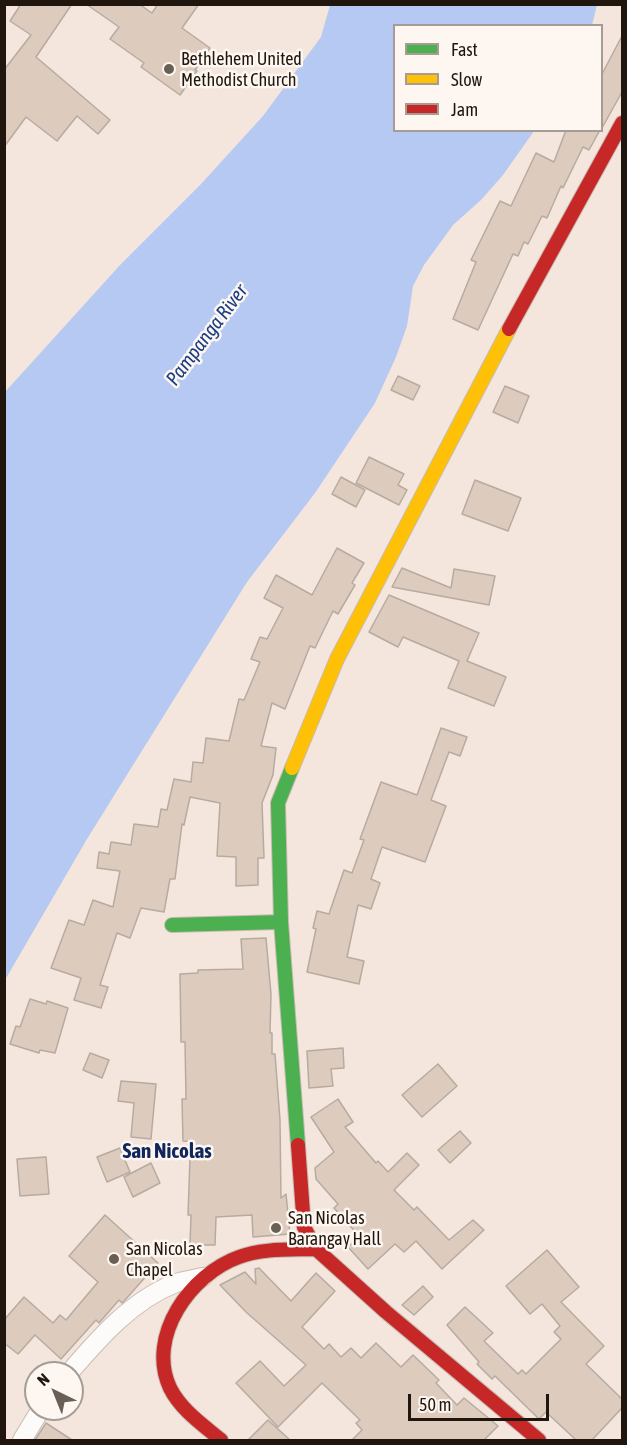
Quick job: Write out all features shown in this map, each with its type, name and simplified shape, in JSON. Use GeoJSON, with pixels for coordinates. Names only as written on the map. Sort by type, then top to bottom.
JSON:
{"type":"FeatureCollection","features":[{"type":"Feature","properties":{"kind":"street"},"geometry":{"type":"LineString","coordinates":[[539,1440],[386,1312],[316,1249],[304,1227],[280,922],[278,803],[338,659],[515,317],[622,123]]}},
{"type":"Feature","properties":{"kind":"street"},"geometry":{"type":"LineString","coordinates":[[172,925],[280,922]]}},
{"type":"Feature","properties":{"kind":"street"},"geometry":{"type":"LineString","coordinates":[[221,1440],[185,1409],[167,1381],[166,1340],[171,1322],[190,1291],[220,1265],[247,1255],[316,1249]]}},
{"type":"Feature","properties":{"kind":"street"},"geometry":{"type":"LineString","coordinates":[[80,1361],[110,1328],[143,1300],[177,1282],[205,1276]]}},
{"type":"Feature","properties":{"kind":"street"},"geometry":{"type":"LineString","coordinates":[[22,1440],[34,1421]]}},
{"type":"Feature","properties":{"kind":"water","name":"Pampanga River"},"geometry":{"type":"Polygon","coordinates":[[[330,5],[597,5],[592,24],[393,24],[393,132],[533,132],[503,175],[481,200],[453,225],[424,265],[413,286],[407,326],[396,357],[375,403],[315,493],[247,582],[87,839],[5,980],[5,392],[121,264],[201,184],[263,116],[321,37],[330,5]]]}},
{"type":"Feature","properties":{"kind":"building"},"geometry":{"type":"Polygon","coordinates":[[[21,4],[72,4],[36,57],[110,120],[98,134],[77,116],[57,141],[26,117],[4,147],[4,70],[31,35],[10,21],[21,4]]]}},
{"type":"Feature","properties":{"kind":"building"},"geometry":{"type":"Polygon","coordinates":[[[86,4],[139,4],[152,13],[158,4],[199,4],[182,28],[210,48],[180,95],[141,67],[144,63],[110,39],[119,27],[86,4]]]}},
{"type":"Feature","properties":{"kind":"building"},"geometry":{"type":"Polygon","coordinates":[[[622,36],[622,92],[603,126],[603,72],[622,36]]]}},
{"type":"Feature","properties":{"kind":"building"},"geometry":{"type":"Polygon","coordinates":[[[565,132],[599,132],[589,150],[583,147],[563,188],[561,186],[547,218],[542,216],[528,244],[524,242],[518,256],[513,254],[478,330],[453,319],[476,262],[471,260],[500,201],[511,206],[536,153],[554,162],[565,132]]]}},
{"type":"Feature","properties":{"kind":"building"},"geometry":{"type":"Polygon","coordinates":[[[398,376],[420,386],[413,400],[391,390],[398,376]]]}},
{"type":"Feature","properties":{"kind":"building"},"geometry":{"type":"Polygon","coordinates":[[[505,386],[529,396],[518,423],[493,412],[505,386]]]}},
{"type":"Feature","properties":{"kind":"building"},"geometry":{"type":"Polygon","coordinates":[[[369,457],[404,474],[398,485],[407,490],[399,505],[356,483],[369,457]]]}},
{"type":"Feature","properties":{"kind":"building"},"geometry":{"type":"Polygon","coordinates":[[[341,477],[365,490],[356,507],[332,494],[341,477]]]}},
{"type":"Feature","properties":{"kind":"building"},"geometry":{"type":"Polygon","coordinates":[[[475,480],[521,498],[508,531],[462,514],[475,480]]]}},
{"type":"Feature","properties":{"kind":"building"},"geometry":{"type":"Polygon","coordinates":[[[337,548],[364,563],[352,583],[355,585],[338,614],[333,611],[315,648],[310,646],[285,709],[272,703],[261,746],[276,748],[273,775],[262,803],[264,858],[258,858],[258,885],[236,886],[236,857],[217,856],[220,803],[190,797],[184,825],[182,824],[175,879],[170,879],[164,912],[141,908],[130,938],[117,933],[100,985],[108,987],[101,1008],[74,1000],[81,978],[51,968],[69,920],[84,925],[93,900],[113,907],[120,871],[97,868],[99,852],[109,854],[111,842],[131,845],[134,824],[158,827],[161,809],[167,810],[174,779],[191,782],[193,762],[203,763],[206,738],[229,741],[239,699],[244,700],[260,662],[251,659],[260,637],[267,639],[283,608],[264,598],[276,575],[312,595],[337,548]]]}},
{"type":"Feature","properties":{"kind":"building"},"geometry":{"type":"Polygon","coordinates":[[[402,568],[451,588],[454,569],[495,576],[489,605],[392,587],[402,568]]]}},
{"type":"Feature","properties":{"kind":"building"},"geometry":{"type":"Polygon","coordinates":[[[389,595],[479,633],[467,661],[506,677],[494,706],[448,688],[459,661],[403,637],[398,647],[369,632],[389,595]]]}},
{"type":"Feature","properties":{"kind":"building"},"geometry":{"type":"Polygon","coordinates":[[[441,728],[467,737],[460,756],[449,752],[431,800],[446,806],[425,862],[382,847],[371,879],[380,883],[371,909],[358,905],[347,957],[364,961],[359,984],[307,972],[316,929],[313,928],[317,911],[329,914],[344,870],[352,873],[364,840],[360,839],[381,782],[417,795],[441,728]]]}},
{"type":"Feature","properties":{"kind":"building"},"geometry":{"type":"Polygon","coordinates":[[[266,938],[271,994],[270,1033],[272,1033],[272,1054],[275,1054],[280,1120],[281,1198],[286,1194],[290,1234],[253,1237],[252,1215],[216,1217],[215,1245],[190,1245],[191,1215],[188,1215],[190,1158],[160,1159],[194,1142],[183,1141],[182,1099],[186,1099],[185,1042],[181,1042],[180,974],[198,973],[198,970],[243,969],[241,939],[266,938]]]}},
{"type":"Feature","properties":{"kind":"building"},"geometry":{"type":"Polygon","coordinates":[[[30,999],[46,1004],[47,1001],[68,1008],[55,1053],[40,1050],[39,1053],[10,1044],[16,1026],[20,1027],[30,999]]]}},
{"type":"Feature","properties":{"kind":"building"},"geometry":{"type":"Polygon","coordinates":[[[343,1048],[344,1068],[331,1069],[333,1086],[309,1088],[307,1051],[343,1048]]]}},
{"type":"Feature","properties":{"kind":"building"},"geometry":{"type":"Polygon","coordinates":[[[90,1053],[109,1060],[102,1078],[83,1070],[90,1053]]]}},
{"type":"Feature","properties":{"kind":"building"},"geometry":{"type":"Polygon","coordinates":[[[438,1064],[457,1086],[422,1117],[402,1095],[438,1064]]]}},
{"type":"Feature","properties":{"kind":"building"},"geometry":{"type":"Polygon","coordinates":[[[121,1081],[156,1084],[151,1139],[131,1137],[134,1103],[118,1101],[121,1081]]]}},
{"type":"Feature","properties":{"kind":"building"},"geometry":{"type":"Polygon","coordinates":[[[338,1099],[353,1122],[345,1127],[376,1163],[378,1161],[388,1172],[407,1153],[419,1165],[394,1190],[414,1210],[417,1207],[449,1240],[473,1220],[484,1230],[442,1269],[416,1241],[404,1252],[395,1244],[368,1269],[348,1247],[359,1236],[334,1208],[338,1204],[316,1179],[315,1168],[334,1152],[311,1117],[338,1099]]]}},
{"type":"Feature","properties":{"kind":"building"},"geometry":{"type":"Polygon","coordinates":[[[460,1131],[471,1143],[450,1163],[438,1150],[460,1131]]]}},
{"type":"Feature","properties":{"kind":"building"},"geometry":{"type":"Polygon","coordinates":[[[120,1148],[130,1172],[107,1182],[97,1157],[120,1148]]]}},
{"type":"Feature","properties":{"kind":"building"},"geometry":{"type":"Polygon","coordinates":[[[46,1157],[49,1194],[20,1196],[17,1159],[46,1157]]]}},
{"type":"Feature","properties":{"kind":"building"},"geometry":{"type":"Polygon","coordinates":[[[151,1163],[160,1183],[133,1197],[124,1177],[151,1163]]]}},
{"type":"Feature","properties":{"kind":"building"},"geometry":{"type":"Polygon","coordinates":[[[105,1215],[158,1263],[122,1303],[119,1300],[99,1323],[96,1320],[61,1359],[35,1335],[18,1354],[4,1343],[4,1320],[24,1297],[53,1323],[60,1315],[66,1320],[98,1282],[69,1256],[105,1215]]]}},
{"type":"Feature","properties":{"kind":"building"},"geometry":{"type":"Polygon","coordinates":[[[547,1250],[579,1287],[561,1302],[604,1346],[586,1364],[622,1399],[622,1408],[592,1440],[576,1440],[546,1412],[539,1419],[495,1376],[492,1379],[477,1364],[479,1362],[447,1325],[465,1307],[493,1333],[484,1341],[518,1374],[522,1370],[526,1374],[561,1339],[554,1332],[560,1326],[542,1304],[530,1314],[506,1286],[547,1250]]]}},
{"type":"Feature","properties":{"kind":"building"},"geometry":{"type":"Polygon","coordinates":[[[259,1268],[291,1301],[316,1273],[335,1291],[302,1327],[324,1349],[329,1344],[341,1357],[351,1348],[361,1358],[376,1343],[401,1367],[413,1355],[439,1380],[436,1383],[457,1405],[464,1398],[498,1426],[484,1440],[352,1440],[362,1430],[356,1423],[360,1420],[322,1383],[278,1427],[236,1383],[260,1361],[284,1386],[306,1365],[246,1312],[220,1285],[245,1272],[256,1284],[255,1269],[259,1268]]]}},
{"type":"Feature","properties":{"kind":"building"},"geometry":{"type":"Polygon","coordinates":[[[423,1286],[433,1297],[414,1315],[402,1305],[423,1286]]]}},
{"type":"Feature","properties":{"kind":"building"},"geometry":{"type":"Polygon","coordinates":[[[268,1420],[290,1440],[248,1440],[268,1420]]]}},
{"type":"Feature","properties":{"kind":"building"},"geometry":{"type":"Polygon","coordinates":[[[46,1423],[72,1440],[35,1440],[46,1423]]]}},
{"type":"Feature","properties":{"kind":"traffic: fast"},"geometry":{"type":"LineString","coordinates":[[292,768],[278,803],[281,922],[298,1145]]}},
{"type":"Feature","properties":{"kind":"traffic: fast"},"geometry":{"type":"LineString","coordinates":[[172,925],[281,922]]}},
{"type":"Feature","properties":{"kind":"traffic: slow"},"geometry":{"type":"LineString","coordinates":[[292,768],[337,659],[509,329]]}},
{"type":"Feature","properties":{"kind":"traffic: jam"},"geometry":{"type":"LineString","coordinates":[[509,329],[622,123]]}},
{"type":"Feature","properties":{"kind":"traffic: jam"},"geometry":{"type":"LineString","coordinates":[[298,1145],[304,1227],[316,1249],[386,1312],[539,1440]]}},
{"type":"Feature","properties":{"kind":"traffic: jam"},"geometry":{"type":"LineString","coordinates":[[221,1440],[186,1410],[170,1388],[164,1368],[164,1348],[169,1328],[178,1309],[205,1277],[221,1265],[239,1257],[267,1251],[316,1249]]}},
{"type":"Feature","properties":{"kind":"place","name":"Bethlehem United Methodist Church"},"geometry":{"type":"Point","coordinates":[169,69]}},
{"type":"Feature","properties":{"kind":"place","name":"San Nicolas Barangay Hall"},"geometry":{"type":"Point","coordinates":[276,1228]}},
{"type":"Feature","properties":{"kind":"place","name":"San Nicolas Chapel"},"geometry":{"type":"Point","coordinates":[114,1259]}},
{"type":"Feature","properties":{"kind":"district","name":"San Nicolas"},"geometry":{"type":"Point","coordinates":[167,1151]}}]}
